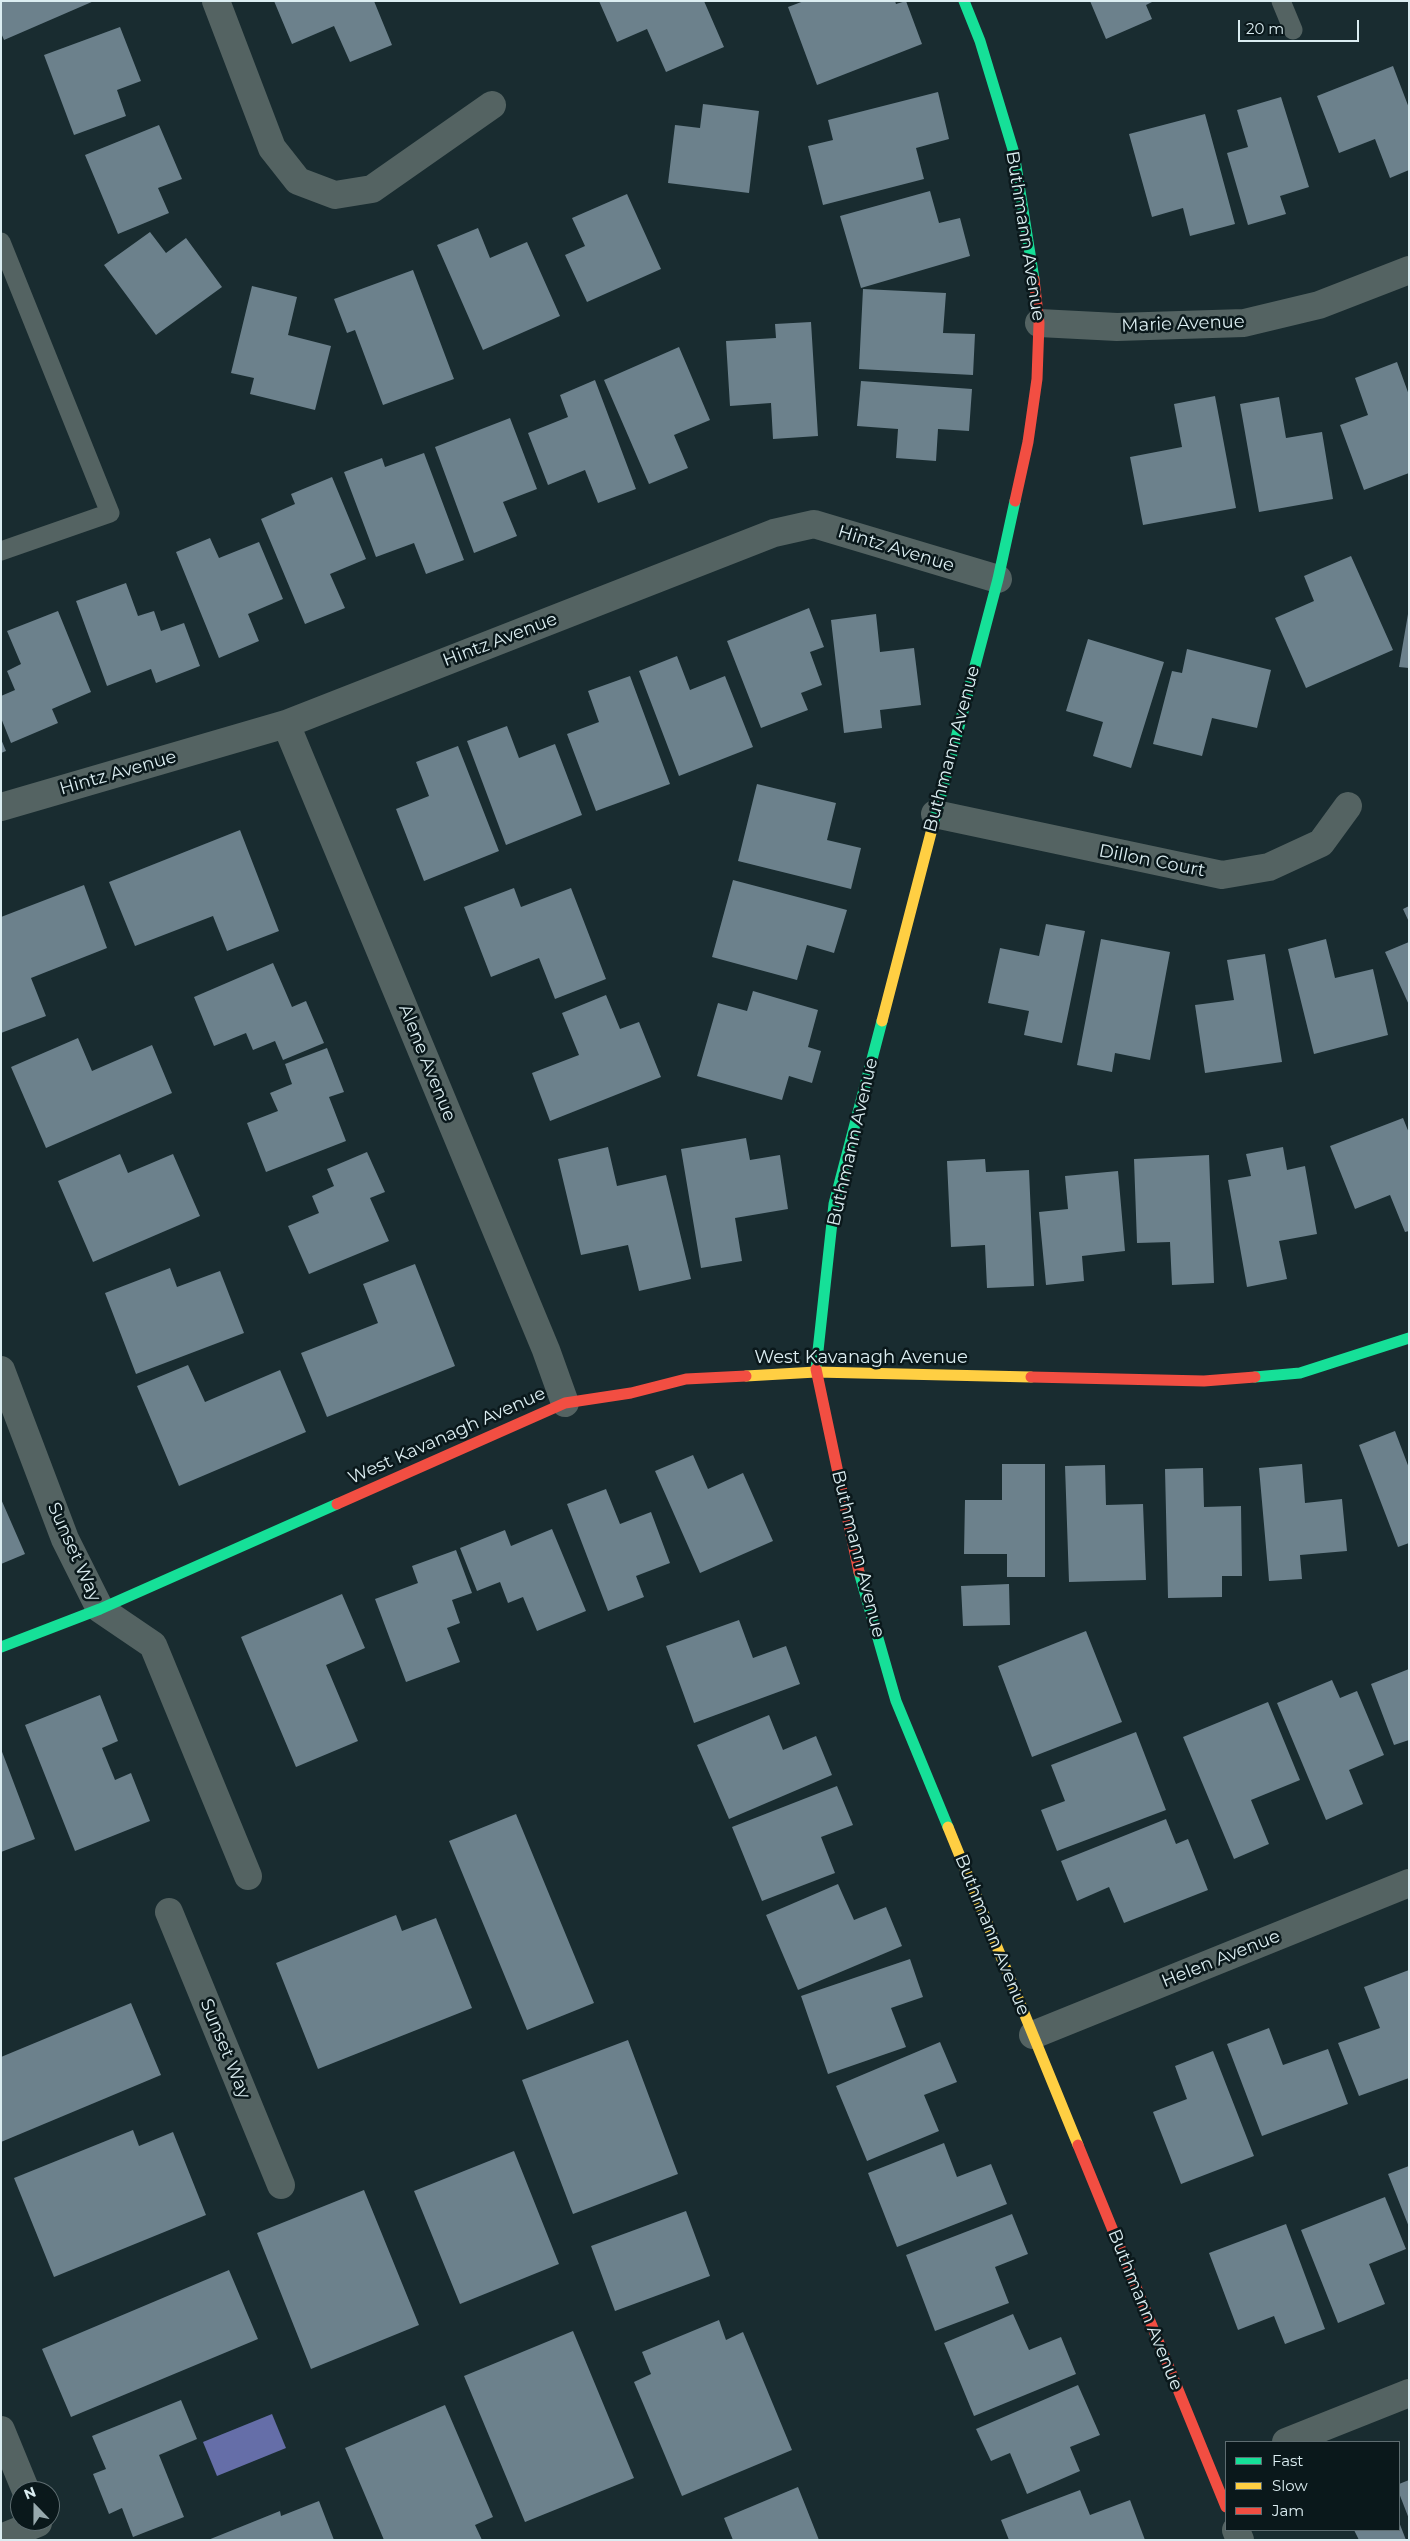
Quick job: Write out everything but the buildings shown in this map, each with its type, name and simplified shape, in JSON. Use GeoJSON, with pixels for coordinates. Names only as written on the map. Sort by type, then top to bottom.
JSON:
{"type":"FeatureCollection","features":[{"type":"Feature","properties":{"kind":"street"},"geometry":{"type":"LineString","coordinates":[[216,1],[272,148],[298,181],[335,195],[372,189],[492,105]]}},
{"type":"Feature","properties":{"kind":"street","name":"Buthmann Avenue"},"geometry":{"type":"LineString","coordinates":[[964,1],[980,41],[1014,153],[1029,238],[1039,323],[1037,379],[1028,442],[998,579],[834,1204],[816,1372],[857,1563],[896,1701],[1033,2035],[1219,2469],[1225,2502]]}},
{"type":"Feature","properties":{"kind":"street","name":"Marie Avenue"},"geometry":{"type":"LineString","coordinates":[[1039,323],[1117,327],[1244,324],[1319,305],[1409,270]]}},
{"type":"Feature","properties":{"kind":"street","name":"Hintz Avenue"},"geometry":{"type":"LineString","coordinates":[[1,807],[286,724],[774,533],[814,524],[998,579]]}},
{"type":"Feature","properties":{"kind":"street","name":"Alene Avenue"},"geometry":{"type":"LineString","coordinates":[[286,724],[546,1350],[564,1403]]}},
{"type":"Feature","properties":{"kind":"street","name":"Dillon Court"},"geometry":{"type":"LineString","coordinates":[[935,814],[1222,874],[1269,867],[1320,843],[1348,806]]}},
{"type":"Feature","properties":{"kind":"street","name":"West Kavanagh Avenue"},"geometry":{"type":"LineString","coordinates":[[1,1647],[100,1609],[564,1403],[631,1393],[686,1379],[816,1372],[1204,1380],[1300,1373],[1409,1338]]}},
{"type":"Feature","properties":{"kind":"street","name":"Sunset Way"},"geometry":{"type":"LineString","coordinates":[[1,1370],[65,1539],[100,1609],[153,1646],[248,1876]]}},
{"type":"Feature","properties":{"kind":"street","name":"Helen Avenue"},"geometry":{"type":"LineString","coordinates":[[1033,2035],[1409,1883]]}},
{"type":"Feature","properties":{"kind":"street","name":"Sunset Way"},"geometry":{"type":"LineString","coordinates":[[170,1912],[281,2185]]}},
{"type":"Feature","properties":{"kind":"street"},"geometry":{"type":"LineString","coordinates":[[1289,2441],[1409,2393]]}},
{"type":"Feature","properties":{"kind":"street"},"geometry":{"type":"LineString","coordinates":[[1,2430],[22,2481]]}},
{"type":"Feature","properties":{"kind":"street"},"geometry":{"type":"LineString","coordinates":[[1,2538],[28,2531]]}},
{"type":"Feature","properties":{"kind":"lane"},"geometry":{"type":"LineString","coordinates":[[1281,1],[1294,30]]}},
{"type":"Feature","properties":{"kind":"lane"},"geometry":{"type":"LineString","coordinates":[[1,242],[110,513],[1,551]]}},
{"type":"Feature","properties":{"kind":"water"},"geometry":{"type":"Polygon","coordinates":[[[272,2414],[286,2448],[217,2476],[203,2442],[272,2414]]]}},
{"type":"Feature","properties":{"kind":"traffic: fast"},"geometry":{"type":"LineString","coordinates":[[964,1],[980,41],[1014,153],[1034,279]]}},
{"type":"Feature","properties":{"kind":"traffic: fast"},"geometry":{"type":"LineString","coordinates":[[933,825],[998,579],[1015,501]]}},
{"type":"Feature","properties":{"kind":"traffic: fast"},"geometry":{"type":"LineString","coordinates":[[816,1369],[834,1204],[882,1021]]}},
{"type":"Feature","properties":{"kind":"traffic: fast"},"geometry":{"type":"LineString","coordinates":[[1255,1377],[1300,1373],[1409,1338]]}},
{"type":"Feature","properties":{"kind":"traffic: fast"},"geometry":{"type":"LineString","coordinates":[[1,1647],[100,1609],[337,1504]]}},
{"type":"Feature","properties":{"kind":"traffic: fast"},"geometry":{"type":"LineString","coordinates":[[859,1572],[896,1701],[948,1827]]}},
{"type":"Feature","properties":{"kind":"traffic: slow"},"geometry":{"type":"LineString","coordinates":[[882,1021],[933,825]]}},
{"type":"Feature","properties":{"kind":"traffic: slow"},"geometry":{"type":"LineString","coordinates":[[746,1376],[816,1372],[1031,1377]]}},
{"type":"Feature","properties":{"kind":"traffic: slow"},"geometry":{"type":"LineString","coordinates":[[948,1827],[1078,2145]]}},
{"type":"Feature","properties":{"kind":"traffic: jam"},"geometry":{"type":"LineString","coordinates":[[1015,501],[1028,442],[1037,379],[1039,323],[1034,279]]}},
{"type":"Feature","properties":{"kind":"traffic: jam"},"geometry":{"type":"LineString","coordinates":[[816,1369],[859,1572]]}},
{"type":"Feature","properties":{"kind":"traffic: jam"},"geometry":{"type":"LineString","coordinates":[[337,1504],[565,1403],[631,1393],[686,1379],[746,1376]]}},
{"type":"Feature","properties":{"kind":"traffic: jam"},"geometry":{"type":"LineString","coordinates":[[1031,1377],[1204,1381],[1255,1377]]}},
{"type":"Feature","properties":{"kind":"traffic: jam"},"geometry":{"type":"LineString","coordinates":[[1078,2145],[1225,2505]]}}]}
